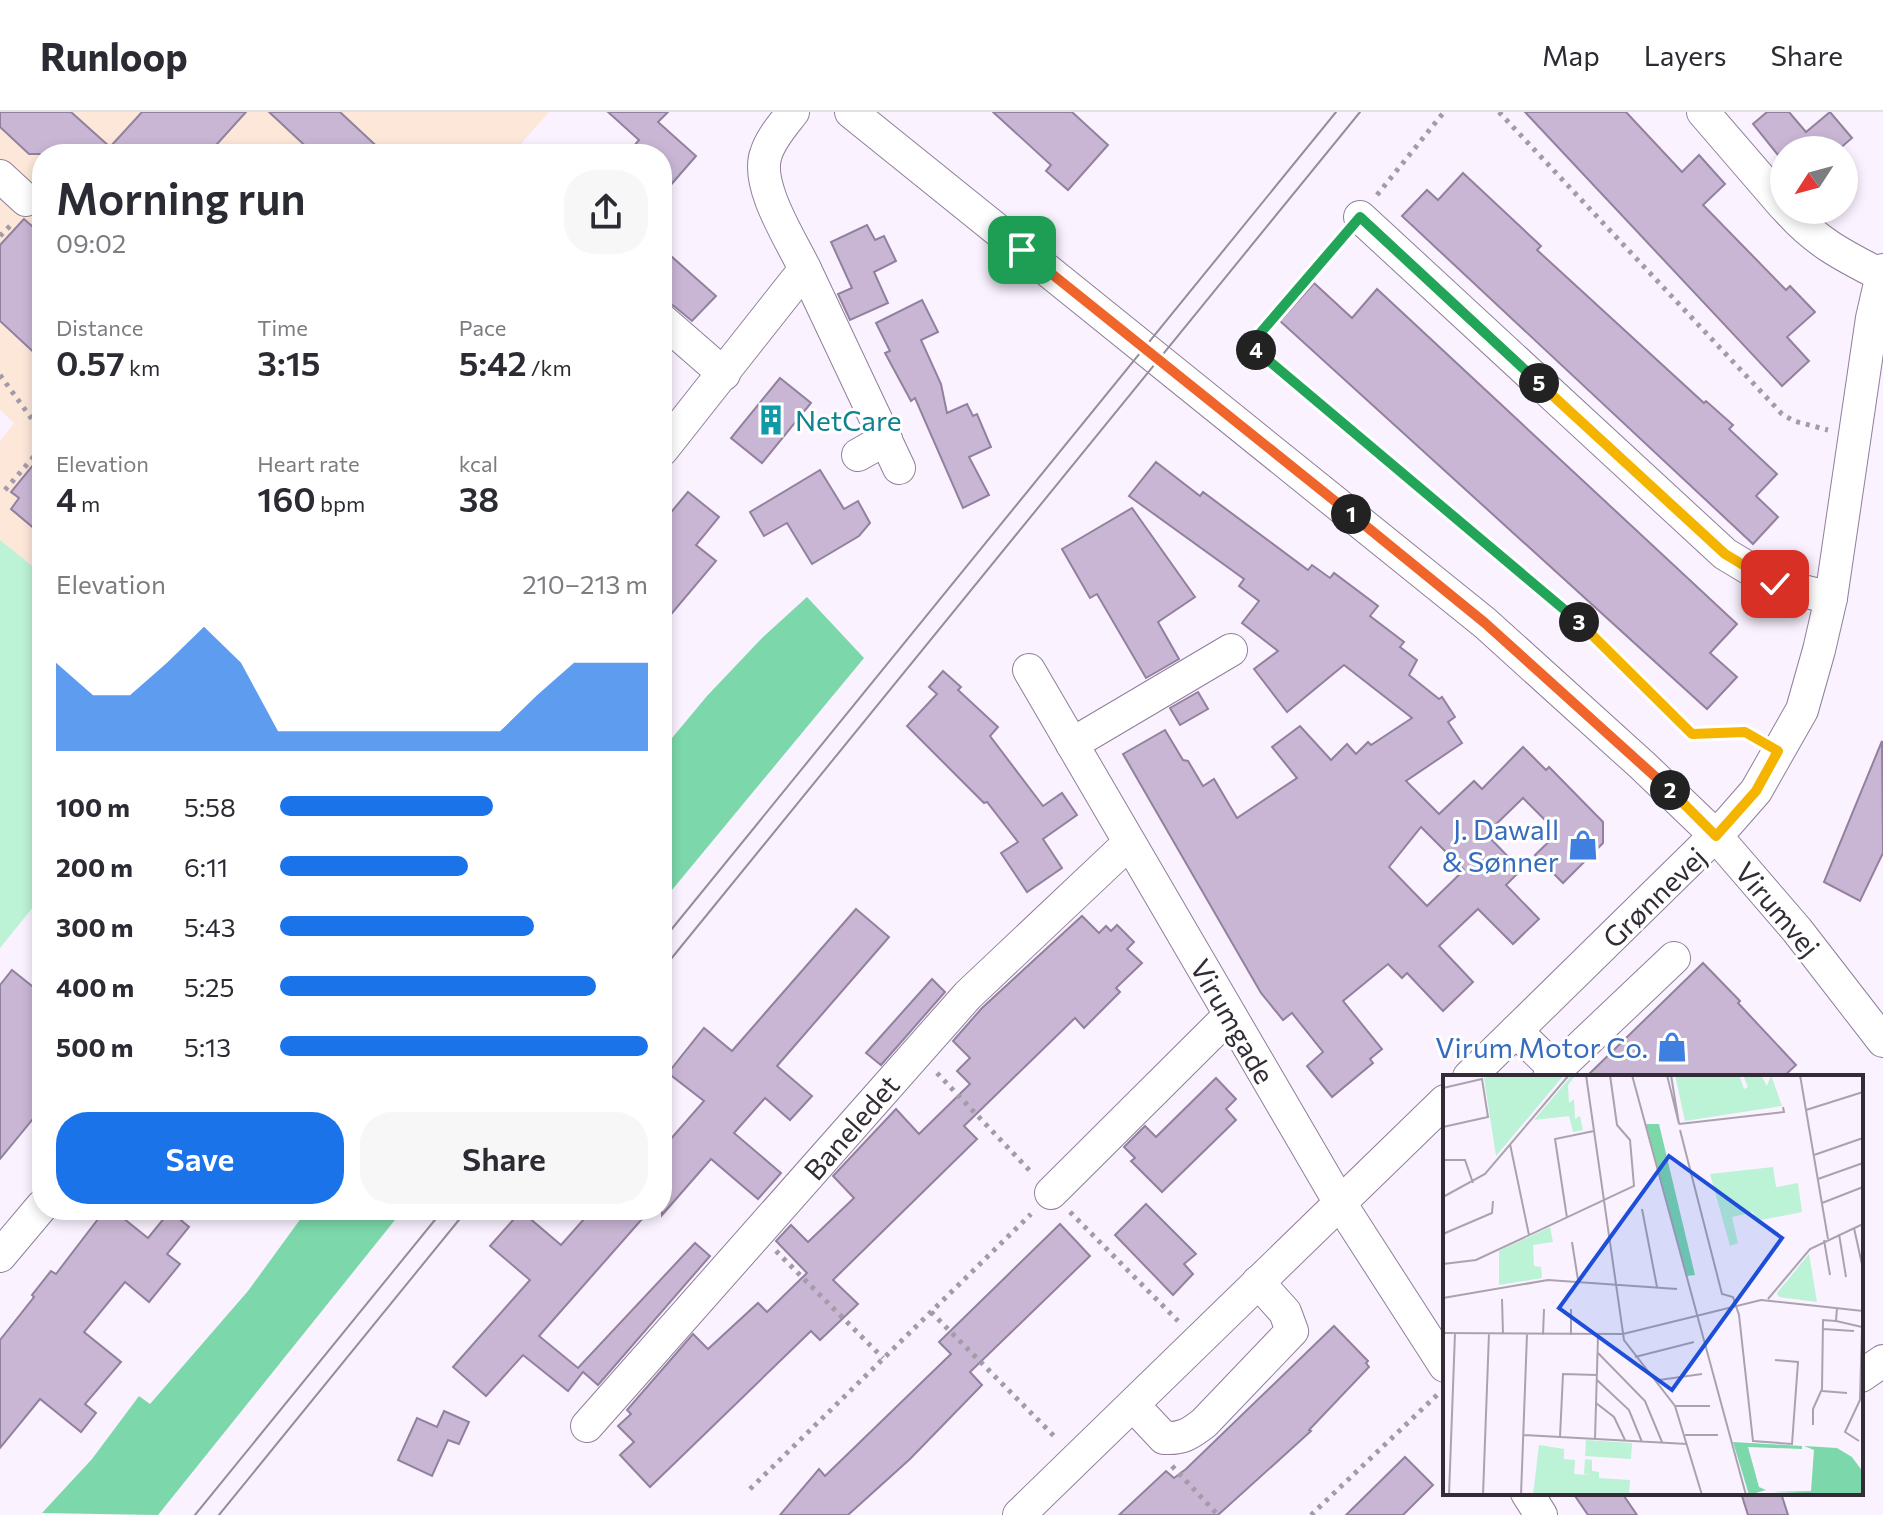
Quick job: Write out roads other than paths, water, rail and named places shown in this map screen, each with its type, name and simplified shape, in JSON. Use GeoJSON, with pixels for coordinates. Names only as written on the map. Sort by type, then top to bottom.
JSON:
{"type":"FeatureCollection","features":[{"type":"Feature","properties":{"kind":"street"},"geometry":{"type":"LineString","coordinates":[[793,112],[772,140],[765,157],[764,174],[768,192],[805,269],[872,447],[899,468]]}},
{"type":"Feature","properties":{"kind":"street","name":"Virumvej"},"geometry":{"type":"LineString","coordinates":[[851,112],[1485,623],[1716,836],[1880,1032]]}},
{"type":"Feature","properties":{"kind":"street"},"geometry":{"type":"LineString","coordinates":[[1703,112],[1770,189]]}},
{"type":"Feature","properties":{"kind":"street"},"geometry":{"type":"LineString","coordinates":[[0,176],[26,200]]}},
{"type":"Feature","properties":{"kind":"street"},"geometry":{"type":"LineString","coordinates":[[1360,217],[1725,554],[1775,584],[1831,598]]}},
{"type":"Feature","properties":{"kind":"street"},"geometry":{"type":"LineString","coordinates":[[1800,224],[1824,245],[1882,272]]}},
{"type":"Feature","properties":{"kind":"street"},"geometry":{"type":"LineString","coordinates":[[672,438],[805,269]]}},
{"type":"Feature","properties":{"kind":"street","name":"Grønnevej"},"geometry":{"type":"LineString","coordinates":[[1471,1075],[1716,836],[1756,791],[1802,710],[1831,598],[1872,318],[1882,272]]}},
{"type":"Feature","properties":{"kind":"street"},"geometry":{"type":"LineString","coordinates":[[672,329],[724,374]]}},
{"type":"Feature","properties":{"kind":"street"},"geometry":{"type":"LineString","coordinates":[[1072,744],[1231,650]]}},
{"type":"Feature","properties":{"kind":"street","name":"Virumgade"},"geometry":{"type":"LineString","coordinates":[[1029,670],[1340,1203],[1443,1363]]}},
{"type":"Feature","properties":{"kind":"street","name":"Baneledet"},"geometry":{"type":"LineString","coordinates":[[587,1426],[968,995],[1129,843]]}},
{"type":"Feature","properties":{"kind":"street"},"geometry":{"type":"LineString","coordinates":[[1516,1031],[1552,1074],[1674,958]]}},
{"type":"Feature","properties":{"kind":"street"},"geometry":{"type":"LineString","coordinates":[[1051,1193],[1230,1015]]}},
{"type":"Feature","properties":{"kind":"street"},"geometry":{"type":"LineString","coordinates":[[1019,1515],[1443,1103]]}},
{"type":"Feature","properties":{"kind":"street"},"geometry":{"type":"LineString","coordinates":[[0,1256],[32,1218]]}},
{"type":"Feature","properties":{"kind":"street"},"geometry":{"type":"LineString","coordinates":[[1133,1405],[1164,1438],[1177,1439],[1190,1435],[1204,1423],[1292,1331],[1285,1312],[1258,1282]]}},
{"type":"Feature","properties":{"kind":"street"},"geometry":{"type":"LineString","coordinates":[[1863,1375],[1883,1361]]}},
{"type":"Feature","properties":{"kind":"street"},"geometry":{"type":"LineString","coordinates":[[1528,1495],[1541,1515]]}},
{"type":"Feature","properties":{"kind":"tram line"},"geometry":{"type":"LineString","coordinates":[[672,929],[1336,112]]}},
{"type":"Feature","properties":{"kind":"tram line"},"geometry":{"type":"LineString","coordinates":[[672,958],[1360,112]]}},
{"type":"Feature","properties":{"kind":"tram line"},"geometry":{"type":"LineString","coordinates":[[195,1515],[435,1220]]}},
{"type":"Feature","properties":{"kind":"tram line"},"geometry":{"type":"LineString","coordinates":[[219,1515],[459,1220]]}},
{"type":"Feature","properties":{"kind":"place","name":"NetCare"},"geometry":{"type":"Point","coordinates":[771,420]}},
{"type":"Feature","properties":{"kind":"place","name":"J. Dawall & Sønner"},"geometry":{"type":"Point","coordinates":[1583,845]}},
{"type":"Feature","properties":{"kind":"place","name":"Virum Motor Co."},"geometry":{"type":"Point","coordinates":[1672,1047]}}]}
